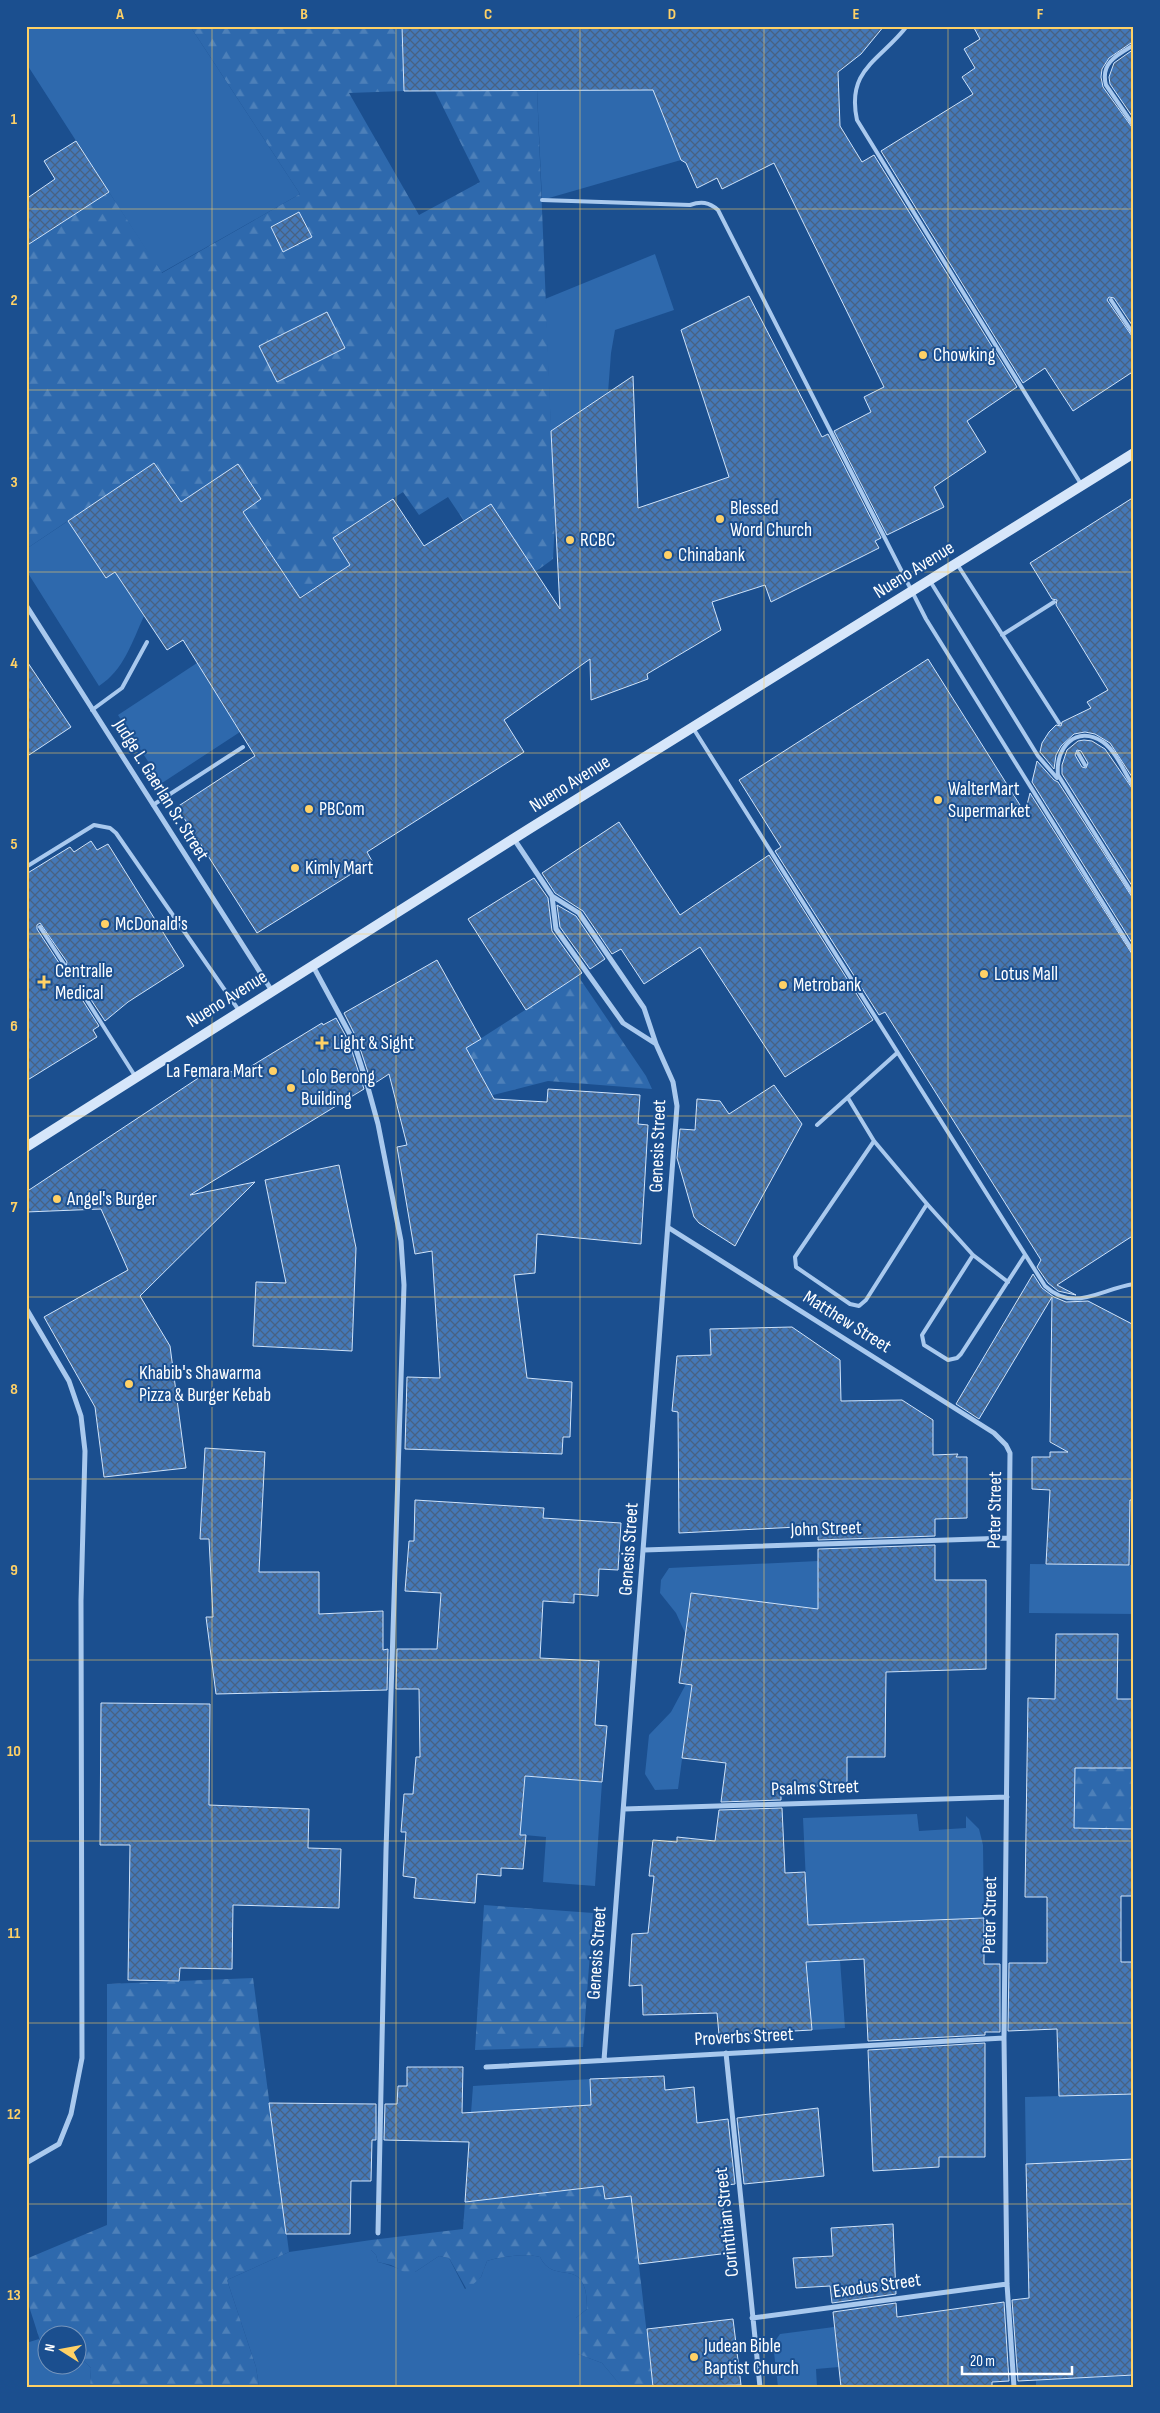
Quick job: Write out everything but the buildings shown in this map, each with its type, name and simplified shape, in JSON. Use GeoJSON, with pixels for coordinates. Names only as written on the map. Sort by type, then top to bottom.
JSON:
{"type":"FeatureCollection","features":[{"type":"Feature","properties":{"kind":"main road","name":"Nueno Avenue"},"geometry":{"type":"LineString","coordinates":[[26,1147],[514,839],[1134,453]]}},
{"type":"Feature","properties":{"kind":"street","name":"Judge L. Gaerlan Sr. Street"},"geometry":{"type":"LineString","coordinates":[[26,605],[272,991]]}},
{"type":"Feature","properties":{"kind":"street","name":"Genesis Street"},"geometry":{"type":"LineString","coordinates":[[514,839],[552,896],[578,913],[644,1008],[656,1044],[673,1082],[678,1106],[604,2060]]}},
{"type":"Feature","properties":{"kind":"street","name":"Genesis Street"},"geometry":{"type":"LineString","coordinates":[[552,896],[556,929],[623,1024],[656,1044]]}},
{"type":"Feature","properties":{"kind":"street"},"geometry":{"type":"LineString","coordinates":[[313,965],[353,1040],[367,1084],[378,1124],[401,1241],[404,1285],[386,1841],[378,2233]]}},
{"type":"Feature","properties":{"kind":"street","name":"Matthew Street"},"geometry":{"type":"LineString","coordinates":[[669,1228],[994,1433],[1006,1445]]}},
{"type":"Feature","properties":{"kind":"street"},"geometry":{"type":"LineString","coordinates":[[26,1308],[69,1382],[80,1416],[85,1451],[80,1601],[82,2058],[71,2114],[59,2144],[26,2163]]}},
{"type":"Feature","properties":{"kind":"street","name":"Peter Street"},"geometry":{"type":"LineString","coordinates":[[1006,1445],[1010,1462],[1004,2038],[1007,2284],[1014,2387]]}},
{"type":"Feature","properties":{"kind":"street","name":"John Street"},"geometry":{"type":"LineString","coordinates":[[644,1550],[1009,1538]]}},
{"type":"Feature","properties":{"kind":"street","name":"Psalms Street"},"geometry":{"type":"LineString","coordinates":[[624,1809],[1007,1797]]}},
{"type":"Feature","properties":{"kind":"street","name":"Proverbs Street"},"geometry":{"type":"LineString","coordinates":[[486,2067],[1004,2038]]}},
{"type":"Feature","properties":{"kind":"street","name":"Corinthian Street"},"geometry":{"type":"LineString","coordinates":[[726,2053],[760,2387]]}},
{"type":"Feature","properties":{"kind":"street","name":"Exodus Street"},"geometry":{"type":"LineString","coordinates":[[752,2318],[1007,2284]]}},
{"type":"Feature","properties":{"kind":"lane"},"geometry":{"type":"LineString","coordinates":[[907,26],[896,41],[860,76],[854,90],[854,107],[857,120],[1082,486]]}},
{"type":"Feature","properties":{"kind":"lane"},"geometry":{"type":"LineString","coordinates":[[1134,45],[1113,58],[1105,69],[1104,77],[1106,85],[1134,126]]}},
{"type":"Feature","properties":{"kind":"lane"},"geometry":{"type":"LineString","coordinates":[[542,200],[690,205],[698,202],[707,203],[718,210],[911,592],[1134,953]]}},
{"type":"Feature","properties":{"kind":"lane"},"geometry":{"type":"LineString","coordinates":[[1111,300],[1134,335]]}},
{"type":"Feature","properties":{"kind":"lane"},"geometry":{"type":"LineString","coordinates":[[957,564],[1058,724]]}},
{"type":"Feature","properties":{"kind":"lane"},"geometry":{"type":"LineString","coordinates":[[930,581],[1038,756],[1064,786]]}},
{"type":"Feature","properties":{"kind":"lane"},"geometry":{"type":"LineString","coordinates":[[1002,634],[1054,602]]}},
{"type":"Feature","properties":{"kind":"lane"},"geometry":{"type":"LineString","coordinates":[[92,710],[122,688],[147,642]]}},
{"type":"Feature","properties":{"kind":"lane"},"geometry":{"type":"LineString","coordinates":[[693,728],[896,1053],[1045,1286],[1054,1294],[1064,1299],[1077,1300],[1112,1288],[1134,1284]]}},
{"type":"Feature","properties":{"kind":"lane"},"geometry":{"type":"LineString","coordinates":[[1134,787],[1105,743],[1094,738],[1081,737],[1069,741],[1061,750],[1056,762],[1058,775],[1064,786],[1134,896]]}},
{"type":"Feature","properties":{"kind":"lane"},"geometry":{"type":"LineString","coordinates":[[153,805],[243,747]]}},
{"type":"Feature","properties":{"kind":"lane"},"geometry":{"type":"LineString","coordinates":[[1078,753],[1085,765]]}},
{"type":"Feature","properties":{"kind":"lane"},"geometry":{"type":"LineString","coordinates":[[26,866],[94,825],[110,828],[116,833],[240,1012]]}},
{"type":"Feature","properties":{"kind":"lane"},"geometry":{"type":"LineString","coordinates":[[40,927],[64,964]]}},
{"type":"Feature","properties":{"kind":"lane"},"geometry":{"type":"LineString","coordinates":[[81,991],[136,1078]]}},
{"type":"Feature","properties":{"kind":"lane"},"geometry":{"type":"LineString","coordinates":[[817,1125],[896,1053]]}},
{"type":"Feature","properties":{"kind":"lane"},"geometry":{"type":"LineString","coordinates":[[848,1098],[874,1141],[927,1204],[972,1255],[1008,1282]]}},
{"type":"Feature","properties":{"kind":"lane"},"geometry":{"type":"LineString","coordinates":[[874,1141],[795,1257],[796,1267],[850,1304],[859,1306],[866,1300],[927,1204]]}},
{"type":"Feature","properties":{"kind":"lane"},"geometry":{"type":"LineString","coordinates":[[972,1255],[924,1331],[921,1340],[924,1345],[948,1360],[957,1358],[1025,1255]]}},
{"type":"Feature","properties":{"kind":"green space"},"geometry":{"type":"Polygon","coordinates":[[[26,26],[190,26],[300,194],[161,273],[26,63],[26,26]]]}},
{"type":"Feature","properties":{"kind":"green space"},"geometry":{"type":"Polygon","coordinates":[[[190,26],[402,26],[404,91],[349,93],[419,215],[480,182],[435,91],[537,90],[555,520],[553,559],[535,572],[491,504],[464,521],[448,497],[419,515],[403,492],[333,538],[350,565],[300,597],[243,512],[261,499],[238,464],[181,502],[154,463],[26,549],[26,246],[109,192],[162,273],[300,194],[190,26]]]}},
{"type":"Feature","properties":{"kind":"green space"},"geometry":{"type":"Polygon","coordinates":[[[537,90],[653,90],[681,160],[542,200],[537,90]]]}},
{"type":"Feature","properties":{"kind":"green space"},"geometry":{"type":"Polygon","coordinates":[[[655,254],[674,310],[615,330],[608,393],[551,431],[545,299],[655,254]]]}},
{"type":"Feature","properties":{"kind":"green space"},"geometry":{"type":"Polygon","coordinates":[[[68,521],[106,578],[115,572],[144,616],[121,664],[99,686],[26,570],[26,549],[68,521]]]}},
{"type":"Feature","properties":{"kind":"green space"},"geometry":{"type":"Polygon","coordinates":[[[197,663],[240,732],[162,783],[118,715],[197,663]]]}},
{"type":"Feature","properties":{"kind":"green space"},"geometry":{"type":"Polygon","coordinates":[[[578,976],[646,1076],[652,1089],[548,1081],[477,1099],[471,1072],[477,1068],[466,1048],[578,976]]]}},
{"type":"Feature","properties":{"kind":"green space"},"geometry":{"type":"Polygon","coordinates":[[[818,1561],[818,1673],[794,1606],[691,1593],[686,1635],[676,1613],[660,1593],[661,1580],[669,1568],[818,1561]]]}},
{"type":"Feature","properties":{"kind":"green space"},"geometry":{"type":"Polygon","coordinates":[[[1030,1564],[1134,1565],[1134,1614],[1029,1613],[1030,1564]]]}},
{"type":"Feature","properties":{"kind":"green space"},"geometry":{"type":"Polygon","coordinates":[[[686,1684],[692,1685],[678,1789],[655,1790],[645,1774],[649,1735],[671,1712],[686,1684]]]}},
{"type":"Feature","properties":{"kind":"green space"},"geometry":{"type":"Polygon","coordinates":[[[1075,1768],[1134,1768],[1134,1829],[1026,1828],[1075,1768]]]}},
{"type":"Feature","properties":{"kind":"green space"},"geometry":{"type":"Polygon","coordinates":[[[525,1776],[602,1782],[595,1886],[543,1882],[546,1837],[501,1833],[522,1818],[525,1776]]]}},
{"type":"Feature","properties":{"kind":"green space"},"geometry":{"type":"Polygon","coordinates":[[[917,1814],[919,1831],[966,1828],[966,1816],[979,1829],[983,1845],[984,1919],[851,1924],[852,1960],[840,1960],[845,2028],[812,2030],[803,1925],[808,1925],[803,1818],[917,1814]]]}},
{"type":"Feature","properties":{"kind":"green space"},"geometry":{"type":"Polygon","coordinates":[[[484,1905],[593,1913],[583,2047],[475,2050],[484,1905]]]}},
{"type":"Feature","properties":{"kind":"green space"},"geometry":{"type":"Polygon","coordinates":[[[253,1978],[289,2252],[227,2280],[256,2367],[259,2387],[90,2387],[91,2368],[88,2365],[88,2326],[38,2326],[38,2334],[26,2297],[26,2259],[107,2225],[107,1984],[253,1978]]]}},
{"type":"Feature","properties":{"kind":"green space"},"geometry":{"type":"Polygon","coordinates":[[[590,2079],[591,2105],[471,2113],[473,2086],[590,2079]]]}},
{"type":"Feature","properties":{"kind":"green space"},"geometry":{"type":"Polygon","coordinates":[[[1134,2094],[1134,2159],[1026,2164],[1025,2097],[1134,2094]]]}},
{"type":"Feature","properties":{"kind":"green space"},"geometry":{"type":"Polygon","coordinates":[[[603,2186],[605,2199],[631,2196],[653,2387],[622,2387],[602,2363],[578,2354],[571,2335],[576,2318],[587,2309],[586,2292],[582,2281],[569,2273],[546,2266],[540,2257],[528,2255],[513,2256],[487,2261],[481,2277],[467,2290],[449,2258],[439,2256],[415,2272],[408,2274],[391,2265],[378,2262],[376,2255],[371,2250],[371,2240],[463,2229],[465,2202],[603,2186]]]}},
{"type":"Feature","properties":{"kind":"green space"},"geometry":{"type":"Polygon","coordinates":[[[371,2240],[371,2250],[376,2255],[378,2262],[405,2270],[415,2272],[439,2256],[449,2258],[465,2289],[481,2277],[487,2261],[513,2256],[528,2255],[540,2257],[546,2266],[576,2276],[582,2281],[586,2292],[587,2309],[576,2318],[578,2354],[602,2363],[622,2387],[259,2387],[256,2367],[227,2280],[289,2252],[371,2240]]]}},
{"type":"Feature","properties":{"kind":"green space"},"geometry":{"type":"Polygon","coordinates":[[[834,2327],[839,2367],[816,2369],[817,2387],[778,2387],[773,2344],[780,2334],[834,2327]]]}},
{"type":"Feature","properties":{"kind":"green space"},"geometry":{"type":"Polygon","coordinates":[[[38,2339],[38,2376],[88,2376],[88,2365],[91,2368],[90,2387],[26,2387],[26,2343],[38,2339]]]}},
{"type":"Feature","properties":{"kind":"green space"},"geometry":{"type":"Polygon","coordinates":[[[1130,2376],[1130,2387],[1036,2387],[1036,2380],[1130,2376]]]}},
{"type":"Feature","properties":{"kind":"place","name":"Chowking"},"geometry":{"type":"Point","coordinates":[923,355]}},
{"type":"Feature","properties":{"kind":"place","name":"Blessed Word Church"},"geometry":{"type":"Point","coordinates":[720,519]}},
{"type":"Feature","properties":{"kind":"place","name":"RCBC"},"geometry":{"type":"Point","coordinates":[570,540]}},
{"type":"Feature","properties":{"kind":"place","name":"Chinabank"},"geometry":{"type":"Point","coordinates":[668,555]}},
{"type":"Feature","properties":{"kind":"place","name":"WalterMart Supermarket"},"geometry":{"type":"Point","coordinates":[938,800]}},
{"type":"Feature","properties":{"kind":"place","name":"PBCom"},"geometry":{"type":"Point","coordinates":[309,809]}},
{"type":"Feature","properties":{"kind":"place","name":"Kimly Mart"},"geometry":{"type":"Point","coordinates":[295,868]}},
{"type":"Feature","properties":{"kind":"place","name":"McDonald's"},"geometry":{"type":"Point","coordinates":[105,924]}},
{"type":"Feature","properties":{"kind":"place","name":"Lotus Mall"},"geometry":{"type":"Point","coordinates":[984,974]}},
{"type":"Feature","properties":{"kind":"place","name":"Centralle Medical"},"geometry":{"type":"Point","coordinates":[44,982]}},
{"type":"Feature","properties":{"kind":"place","name":"Metrobank"},"geometry":{"type":"Point","coordinates":[783,985]}},
{"type":"Feature","properties":{"kind":"place","name":"Light & Sight"},"geometry":{"type":"Point","coordinates":[322,1043]}},
{"type":"Feature","properties":{"kind":"place","name":"La Femara Mart"},"geometry":{"type":"Point","coordinates":[273,1071]}},
{"type":"Feature","properties":{"kind":"place","name":"Lolo Berong Building"},"geometry":{"type":"Point","coordinates":[291,1088]}},
{"type":"Feature","properties":{"kind":"place","name":"Angel's Burger"},"geometry":{"type":"Point","coordinates":[57,1199]}},
{"type":"Feature","properties":{"kind":"place","name":"Khabib's Shawarma Pizza & Burger Kebab"},"geometry":{"type":"Point","coordinates":[129,1384]}},
{"type":"Feature","properties":{"kind":"place","name":"Judean Bible Baptist Church"},"geometry":{"type":"Point","coordinates":[694,2357]}}]}
